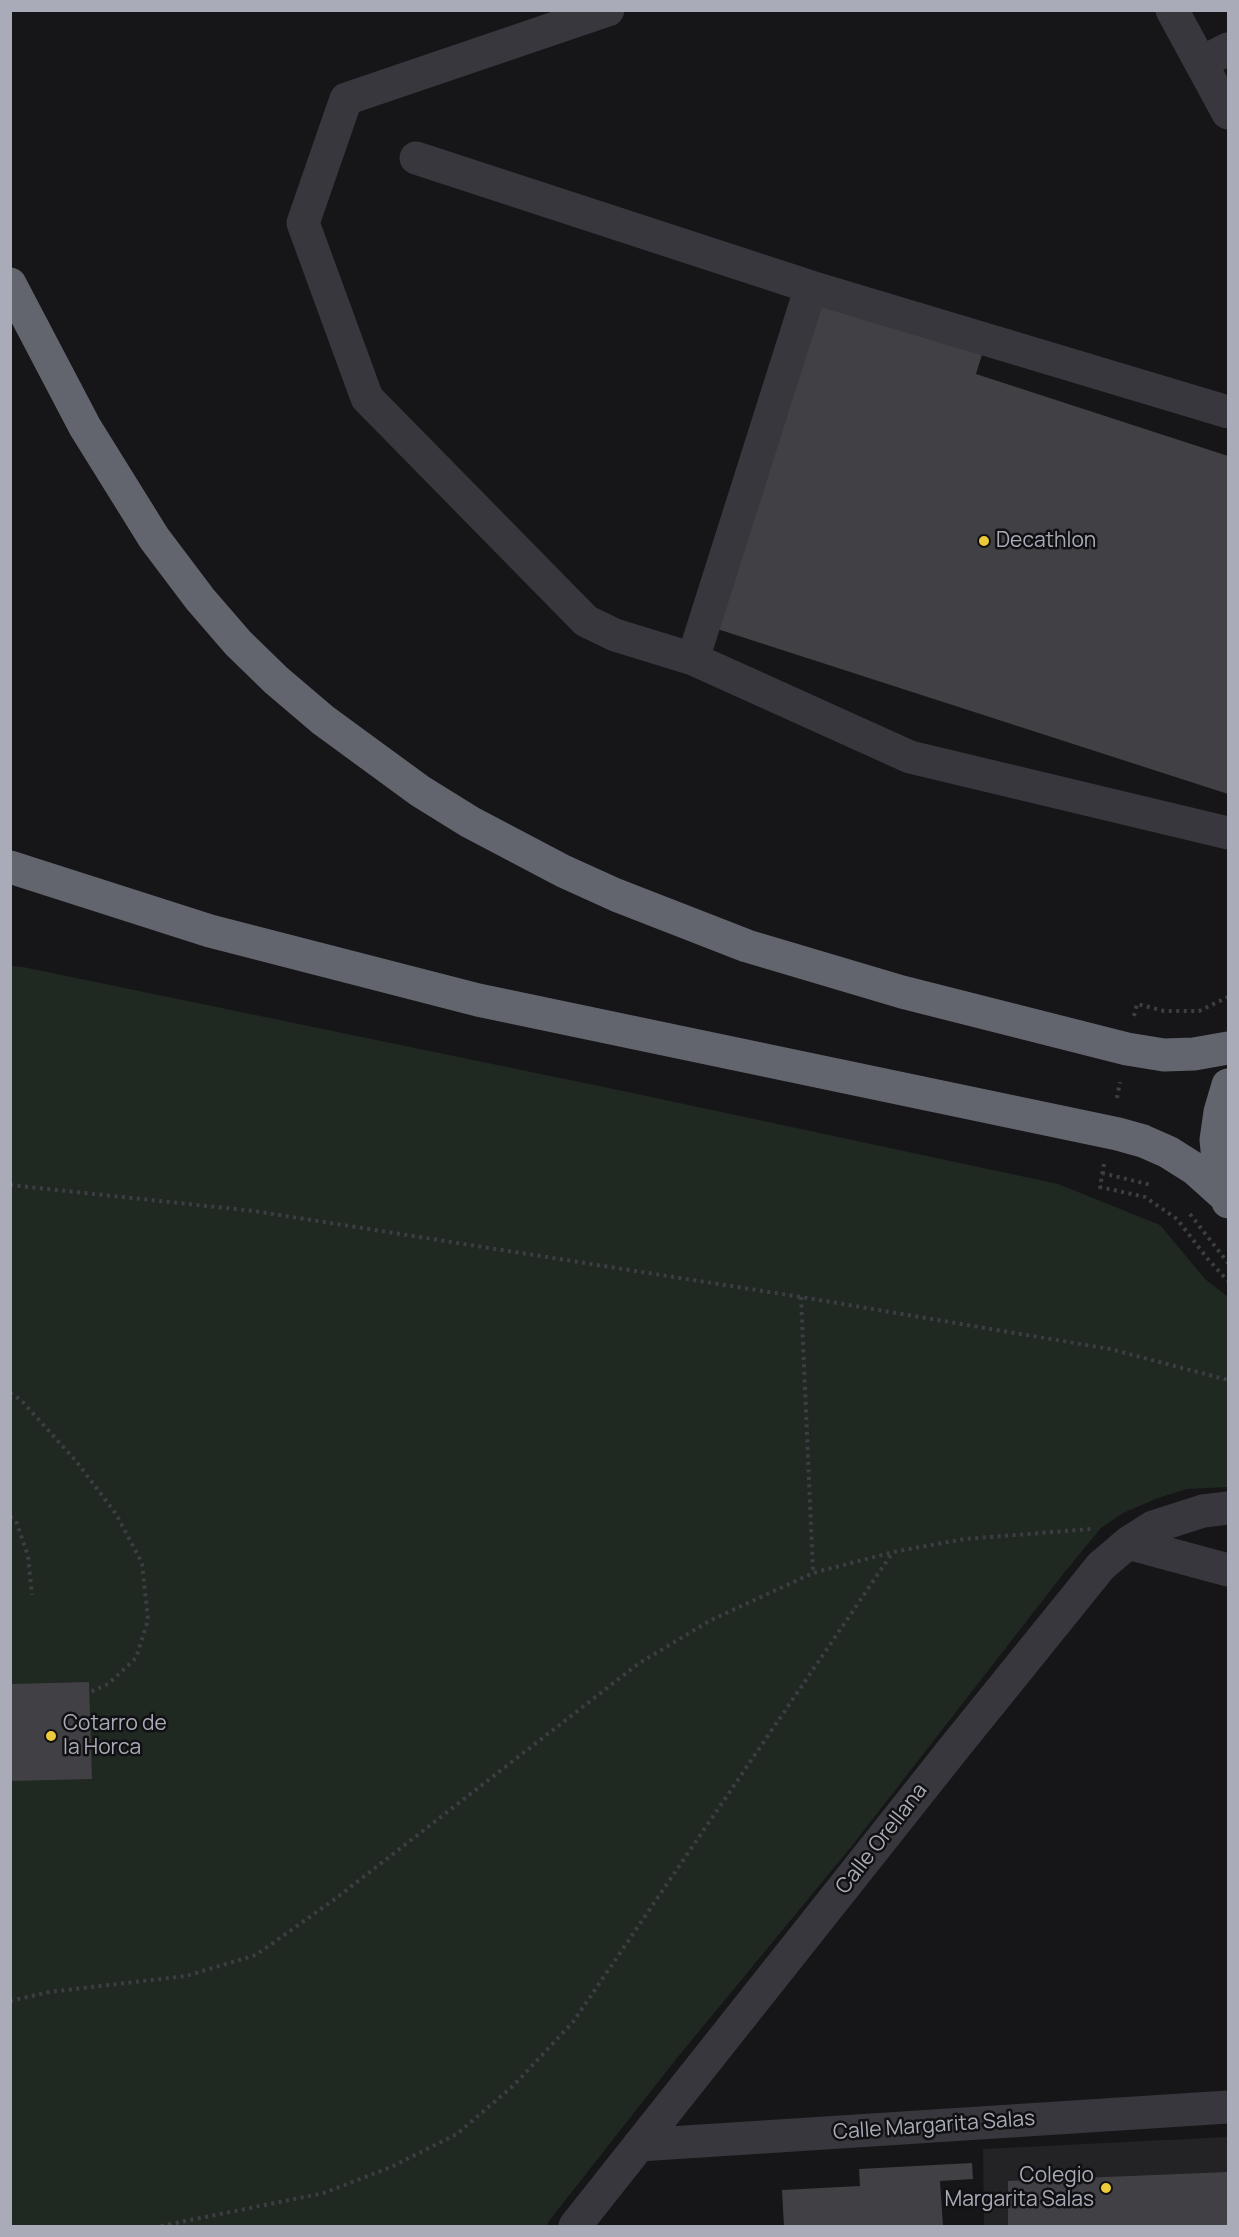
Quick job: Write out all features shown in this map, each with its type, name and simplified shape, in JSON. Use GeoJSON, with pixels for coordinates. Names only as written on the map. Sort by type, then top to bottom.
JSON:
{"type":"FeatureCollection","features":[{"type":"Feature","properties":{"kind":"highway"},"geometry":{"type":"LineString","coordinates":[[10,284],[90,436],[154,538],[200,599],[238,643],[276,680],[330,726],[420,791],[517,848],[584,880],[675,919],[779,956],[902,992],[1127,1048],[1164,1055],[1194,1054],[1228,1048]]}},
{"type":"Feature","properties":{"kind":"highway"},"geometry":{"type":"LineString","coordinates":[[10,867],[210,931],[478,1000],[1118,1134],[1143,1141],[1168,1152],[1195,1169],[1227,1200]]}},
{"type":"Feature","properties":{"kind":"highway"},"geometry":{"type":"LineString","coordinates":[[1227,1200],[1218,1168],[1216,1140],[1220,1112],[1228,1085]]}},
{"type":"Feature","properties":{"kind":"street"},"geometry":{"type":"LineString","coordinates":[[608,10],[346,99],[303,223],[367,398],[586,621],[615,635],[693,659],[910,757],[1228,833]]}},
{"type":"Feature","properties":{"kind":"street"},"geometry":{"type":"LineString","coordinates":[[1172,10],[1215,56],[1228,113]]}},
{"type":"Feature","properties":{"kind":"street"},"geometry":{"type":"LineString","coordinates":[[416,158],[811,287],[1228,412]]}},
{"type":"Feature","properties":{"kind":"street"},"geometry":{"type":"LineString","coordinates":[[693,659],[811,287]]}},
{"type":"Feature","properties":{"kind":"street","name":"Calle Orellana"},"geometry":{"type":"LineString","coordinates":[[575,2226],[1101,1566],[1114,1536],[1153,1527],[1203,1510],[1228,1508]]}},
{"type":"Feature","properties":{"kind":"street"},"geometry":{"type":"LineString","coordinates":[[1114,1536],[1228,1570]]}},
{"type":"Feature","properties":{"kind":"street","name":"Calle Margarita Salas"},"geometry":{"type":"LineString","coordinates":[[639,2145],[1228,2107]]}},
{"type":"Feature","properties":{"kind":"path"},"geometry":{"type":"LineString","coordinates":[[1133,1020],[1137,1004],[1164,1011],[1199,1011],[1228,997]]}},
{"type":"Feature","properties":{"kind":"path"},"geometry":{"type":"LineString","coordinates":[[1161,1187],[1102,1173],[1100,1187],[1145,1197],[1177,1219],[1228,1281]]}},
{"type":"Feature","properties":{"kind":"path"},"geometry":{"type":"LineString","coordinates":[[10,1185],[255,1210],[1110,1349],[1228,1380]]}},
{"type":"Feature","properties":{"kind":"path"},"geometry":{"type":"LineString","coordinates":[[1188,1211],[1228,1263]]}},
{"type":"Feature","properties":{"kind":"path"},"geometry":{"type":"LineString","coordinates":[[801,1298],[813,1572]]}},
{"type":"Feature","properties":{"kind":"path"},"geometry":{"type":"LineString","coordinates":[[10,1393],[21,1400],[76,1461],[116,1514],[142,1563],[148,1620],[136,1658],[108,1684],[90,1692]]}},
{"type":"Feature","properties":{"kind":"path"},"geometry":{"type":"LineString","coordinates":[[10,1517],[16,1521],[28,1556],[32,1595]]}},
{"type":"Feature","properties":{"kind":"path"},"geometry":{"type":"LineString","coordinates":[[10,2001],[49,1992],[186,1976],[256,1955],[335,1899],[638,1664],[711,1620],[813,1572],[893,1552],[965,1539],[1114,1536]]}},
{"type":"Feature","properties":{"kind":"path"},"geometry":{"type":"LineString","coordinates":[[161,2226],[324,2193],[391,2167],[457,2134],[514,2085],[573,2022],[893,1552]]}},
{"type":"Feature","properties":{"kind":"shaded area"},"geometry":{"type":"Polygon","coordinates":[[[10,966],[628,1092],[1058,1184],[1160,1225],[1205,1279],[1228,1297],[1228,1487],[1187,1489],[1158,1498],[1123,1513],[1101,1528],[851,1847],[677,2058],[547,2226],[11,2226],[10,966]]]}},
{"type":"Feature","properties":{"kind":"shaded area","name":"Colegio Margarita Salas"},"geometry":{"type":"Polygon","coordinates":[[[1228,2137],[1228,2226],[984,2226],[983,2149],[1228,2137]]]}},
{"type":"Feature","properties":{"kind":"building","name":"Decathlon"},"geometry":{"type":"Polygon","coordinates":[[[820,295],[984,348],[976,374],[1228,456],[1228,794],[711,627],[820,295]]]}},
{"type":"Feature","properties":{"kind":"building","name":"Cotarro de la Horca"},"geometry":{"type":"Polygon","coordinates":[[[89,1682],[92,1779],[10,1781],[10,1684],[89,1682]]]}},
{"type":"Feature","properties":{"kind":"building"},"geometry":{"type":"Polygon","coordinates":[[[972,2163],[973,2179],[940,2181],[943,2226],[784,2226],[782,2190],[860,2186],[859,2169],[972,2163]]]}},
{"type":"Feature","properties":{"kind":"building"},"geometry":{"type":"Polygon","coordinates":[[[1228,2172],[1228,2226],[1008,2226],[1008,2181],[1228,2172]]]}},
{"type":"Feature","properties":{"kind":"place","name":"Decathlon"},"geometry":{"type":"Point","coordinates":[984,541]}},
{"type":"Feature","properties":{"kind":"place","name":"Cotarro de la Horca"},"geometry":{"type":"Point","coordinates":[51,1736]}},
{"type":"Feature","properties":{"kind":"place","name":"Colegio Margarita Salas"},"geometry":{"type":"Point","coordinates":[1106,2188]}}]}
